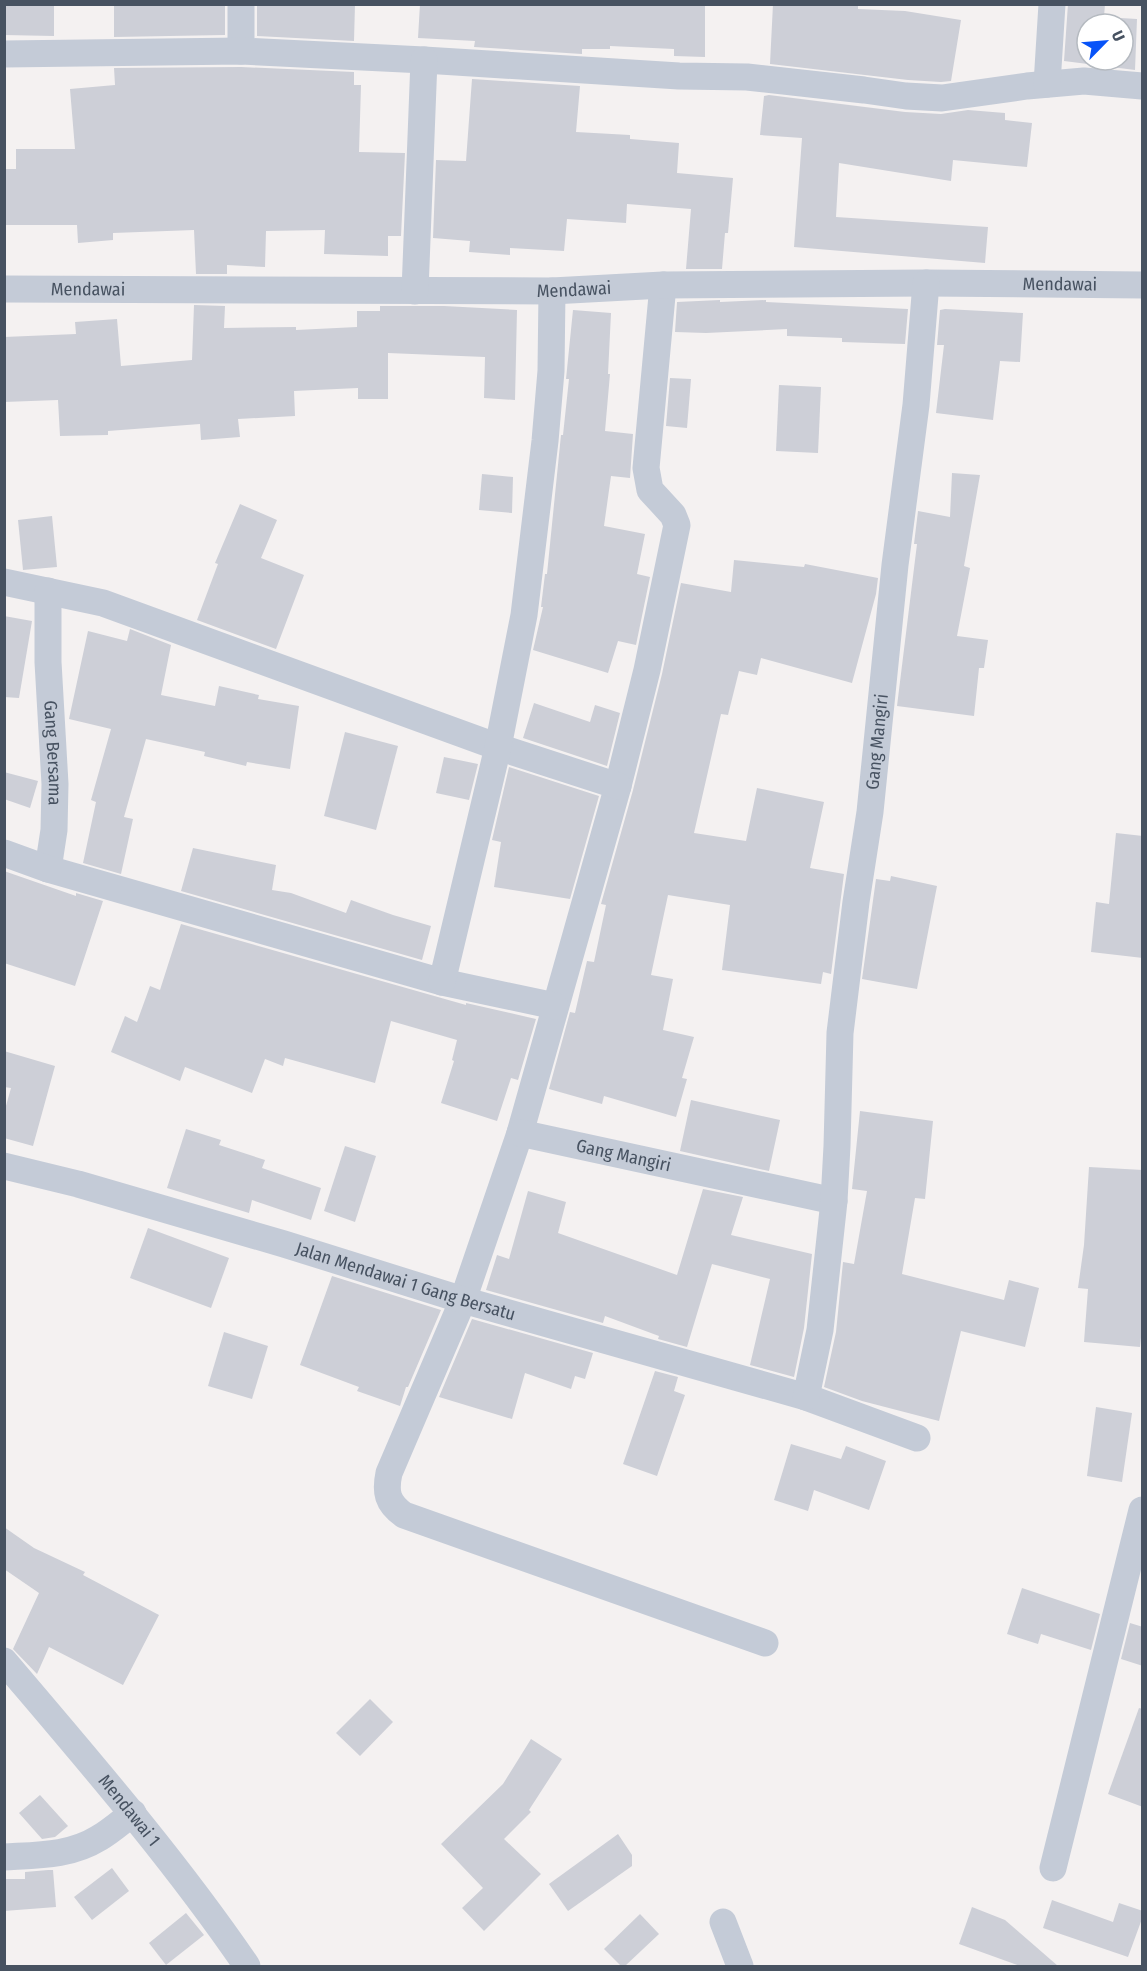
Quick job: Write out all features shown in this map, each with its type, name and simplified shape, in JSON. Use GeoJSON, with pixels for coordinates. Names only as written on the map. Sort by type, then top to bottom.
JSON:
{"type":"FeatureCollection","features":[{"type":"Feature","properties":{"kind":"street"},"geometry":{"type":"LineString","coordinates":[[241,4],[241,51]]}},
{"type":"Feature","properties":{"kind":"street"},"geometry":{"type":"LineString","coordinates":[[1047,84],[1052,4]]}},
{"type":"Feature","properties":{"kind":"street"},"geometry":{"type":"LineString","coordinates":[[4,54],[241,51],[679,76],[747,77],[906,96],[942,98],[1084,81],[1143,86]]}},
{"type":"Feature","properties":{"kind":"street"},"geometry":{"type":"LineString","coordinates":[[415,291],[424,60]]}},
{"type":"Feature","properties":{"kind":"street","name":"Mendawai"},"geometry":{"type":"LineString","coordinates":[[4,289],[552,291],[663,285],[926,283],[1143,285]]}},
{"type":"Feature","properties":{"kind":"street","name":"Gang Mangiri"},"geometry":{"type":"LineString","coordinates":[[806,1397],[820,1330],[834,1201],[840,1033],[870,812],[895,566],[916,405],[926,283]]}},
{"type":"Feature","properties":{"kind":"street"},"geometry":{"type":"LineString","coordinates":[[663,285],[646,468],[650,490],[673,515],[677,525],[647,670],[618,786],[520,1133],[463,1300],[389,1473],[387,1492],[395,1508],[404,1515],[765,1643]]}},
{"type":"Feature","properties":{"kind":"street"},"geometry":{"type":"LineString","coordinates":[[442,982],[498,747],[524,615],[551,371],[552,291]]}},
{"type":"Feature","properties":{"kind":"street"},"geometry":{"type":"LineString","coordinates":[[4,582],[103,603],[498,747],[618,786]]}},
{"type":"Feature","properties":{"kind":"street","name":"Gang Bersama"},"geometry":{"type":"LineString","coordinates":[[48,591],[48,662],[55,784],[54,830],[48,868]]}},
{"type":"Feature","properties":{"kind":"street"},"geometry":{"type":"LineString","coordinates":[[4,853],[48,868],[442,982],[555,1006]]}},
{"type":"Feature","properties":{"kind":"street","name":"Gang Mangiri"},"geometry":{"type":"LineString","coordinates":[[520,1133],[834,1201]]}},
{"type":"Feature","properties":{"kind":"street","name":"Jalan Mendawai 1 Gang Bersatu"},"geometry":{"type":"LineString","coordinates":[[4,1166],[89,1187],[284,1244],[463,1300],[806,1397],[917,1438]]}},
{"type":"Feature","properties":{"kind":"street"},"geometry":{"type":"LineString","coordinates":[[1053,1868],[1142,1509]]}},
{"type":"Feature","properties":{"kind":"street","name":"Mendawai 1"},"geometry":{"type":"LineString","coordinates":[[4,1661],[132,1813],[223,1931],[247,1966]]}},
{"type":"Feature","properties":{"kind":"street"},"geometry":{"type":"LineString","coordinates":[[4,1857],[55,1854],[78,1848],[100,1838],[132,1813]]}},
{"type":"Feature","properties":{"kind":"street"},"geometry":{"type":"LineString","coordinates":[[723,1922],[740,1966]]}},
{"type":"Feature","properties":{"kind":"building"},"geometry":{"type":"Polygon","coordinates":[[[4,4],[54,4],[54,36],[4,35],[4,4]]]}},
{"type":"Feature","properties":{"kind":"building"},"geometry":{"type":"Polygon","coordinates":[[[114,4],[225,4],[225,35],[114,37],[114,4]]]}},
{"type":"Feature","properties":{"kind":"building"},"geometry":{"type":"Polygon","coordinates":[[[257,4],[355,4],[354,41],[257,36],[257,4]]]}},
{"type":"Feature","properties":{"kind":"building"},"geometry":{"type":"Polygon","coordinates":[[[420,4],[705,4],[705,57],[674,56],[674,49],[610,46],[610,49],[582,49],[582,54],[474,47],[475,41],[418,38],[420,4]]]}},
{"type":"Feature","properties":{"kind":"building"},"geometry":{"type":"Polygon","coordinates":[[[773,4],[858,4],[858,9],[905,11],[961,20],[951,81],[908,80],[770,64],[773,4]]]}},
{"type":"Feature","properties":{"kind":"building"},"geometry":{"type":"Polygon","coordinates":[[[1068,4],[1105,4],[1104,12],[1075,12],[1075,62],[1064,61],[1068,4]]]}},
{"type":"Feature","properties":{"kind":"building"},"geometry":{"type":"Polygon","coordinates":[[[1135,19],[1137,19],[1135,70],[1135,19]]]}},
{"type":"Feature","properties":{"kind":"building"},"geometry":{"type":"Polygon","coordinates":[[[241,67],[354,72],[354,85],[361,85],[359,152],[405,153],[401,236],[388,236],[388,256],[324,254],[325,230],[266,231],[265,267],[227,265],[227,274],[196,274],[194,230],[113,233],[113,240],[78,243],[77,225],[4,225],[4,169],[16,169],[16,149],[75,149],[70,89],[115,85],[114,68],[241,67]]]}},
{"type":"Feature","properties":{"kind":"building"},"geometry":{"type":"Polygon","coordinates":[[[472,79],[580,86],[576,132],[630,135],[630,139],[679,143],[677,173],[733,178],[722,269],[686,269],[691,209],[627,204],[626,223],[567,219],[564,251],[510,248],[510,255],[469,252],[470,241],[433,238],[436,160],[466,161],[472,79]]]}},
{"type":"Feature","properties":{"kind":"building"},"geometry":{"type":"Polygon","coordinates":[[[764,96],[905,112],[941,114],[968,110],[1005,113],[1005,120],[1032,123],[1027,167],[953,160],[951,181],[839,163],[836,217],[988,227],[985,263],[794,247],[802,138],[760,135],[764,96]]]}},
{"type":"Feature","properties":{"kind":"building"},"geometry":{"type":"Polygon","coordinates":[[[720,300],[720,302],[766,300],[766,302],[908,309],[905,344],[842,342],[842,338],[787,336],[787,329],[706,333],[675,332],[677,302],[720,300]]]}},
{"type":"Feature","properties":{"kind":"building"},"geometry":{"type":"Polygon","coordinates":[[[194,305],[225,306],[224,328],[296,327],[296,330],[357,327],[357,311],[380,311],[380,306],[444,306],[517,310],[515,400],[484,398],[485,357],[388,353],[388,399],[358,399],[358,388],[294,391],[295,416],[238,419],[240,437],[201,440],[200,424],[108,431],[108,435],[60,436],[58,400],[4,402],[4,337],[76,334],[75,322],[117,319],[121,366],[192,360],[194,305]]]}},
{"type":"Feature","properties":{"kind":"building"},"geometry":{"type":"Polygon","coordinates":[[[573,310],[611,313],[608,374],[610,374],[605,431],[633,434],[630,478],[611,476],[604,526],[645,534],[637,574],[650,577],[636,645],[618,641],[608,673],[533,650],[543,607],[541,607],[545,574],[547,574],[569,379],[566,379],[573,310]]]}},
{"type":"Feature","properties":{"kind":"building"},"geometry":{"type":"Polygon","coordinates":[[[940,310],[1023,313],[1020,362],[1000,361],[993,420],[936,413],[944,345],[937,345],[940,310]]]}},
{"type":"Feature","properties":{"kind":"building"},"geometry":{"type":"Polygon","coordinates":[[[670,378],[691,379],[687,428],[666,426],[670,378]]]}},
{"type":"Feature","properties":{"kind":"building"},"geometry":{"type":"Polygon","coordinates":[[[779,385],[821,387],[818,453],[776,451],[779,385]]]}},
{"type":"Feature","properties":{"kind":"building"},"geometry":{"type":"Polygon","coordinates":[[[952,473],[980,475],[964,566],[970,568],[957,636],[988,640],[984,668],[979,668],[974,716],[897,706],[917,544],[914,544],[918,511],[950,517],[952,473]]]}},
{"type":"Feature","properties":{"kind":"building"},"geometry":{"type":"Polygon","coordinates":[[[482,474],[513,477],[512,513],[479,510],[482,474]]]}},
{"type":"Feature","properties":{"kind":"building"},"geometry":{"type":"Polygon","coordinates":[[[240,504],[277,520],[261,558],[304,575],[276,649],[197,620],[218,564],[215,563],[240,504]]]}},
{"type":"Feature","properties":{"kind":"building"},"geometry":{"type":"Polygon","coordinates":[[[52,516],[57,567],[23,570],[18,520],[52,516]]]}},
{"type":"Feature","properties":{"kind":"building"},"geometry":{"type":"Polygon","coordinates":[[[734,560],[804,567],[805,564],[878,578],[876,594],[852,683],[761,658],[757,675],[739,671],[728,715],[721,714],[694,833],[746,841],[757,788],[824,802],[810,868],[844,874],[831,974],[823,972],[821,984],[722,970],[730,905],[668,895],[651,975],[673,979],[663,1030],[694,1037],[682,1078],[687,1079],[676,1117],[604,1096],[602,1104],[549,1089],[570,1012],[575,1013],[587,961],[594,962],[606,905],[601,904],[662,674],[681,583],[731,592],[734,560]]]}},
{"type":"Feature","properties":{"kind":"building"},"geometry":{"type":"Polygon","coordinates":[[[4,616],[32,621],[19,698],[4,697],[4,616]]]}},
{"type":"Feature","properties":{"kind":"building"},"geometry":{"type":"Polygon","coordinates":[[[130,629],[171,645],[161,695],[215,706],[219,686],[259,695],[258,699],[299,706],[290,769],[247,762],[246,766],[204,756],[205,752],[146,739],[124,817],[133,819],[121,874],[83,863],[96,802],[91,800],[111,729],[69,719],[88,631],[127,641],[130,629]]]}},
{"type":"Feature","properties":{"kind":"building"},"geometry":{"type":"Polygon","coordinates":[[[534,703],[590,722],[595,705],[620,713],[607,766],[523,738],[534,703]]]}},
{"type":"Feature","properties":{"kind":"building"},"geometry":{"type":"Polygon","coordinates":[[[345,732],[398,746],[376,830],[324,816],[345,732]]]}},
{"type":"Feature","properties":{"kind":"building"},"geometry":{"type":"Polygon","coordinates":[[[444,757],[478,764],[469,800],[436,793],[444,757]]]}},
{"type":"Feature","properties":{"kind":"building"},"geometry":{"type":"Polygon","coordinates":[[[509,767],[599,796],[570,899],[494,887],[501,842],[492,840],[509,767]]]}},
{"type":"Feature","properties":{"kind":"building"},"geometry":{"type":"Polygon","coordinates":[[[4,772],[38,781],[30,808],[4,799],[4,772]]]}},
{"type":"Feature","properties":{"kind":"building"},"geometry":{"type":"Polygon","coordinates":[[[1116,833],[1143,836],[1143,958],[1091,952],[1096,902],[1109,904],[1116,833]]]}},
{"type":"Feature","properties":{"kind":"building"},"geometry":{"type":"Polygon","coordinates":[[[193,848],[276,865],[272,890],[291,893],[346,913],[351,900],[431,926],[422,960],[181,891],[193,848]]]}},
{"type":"Feature","properties":{"kind":"building"},"geometry":{"type":"Polygon","coordinates":[[[4,871],[76,896],[76,893],[103,901],[75,986],[4,963],[4,871]]]}},
{"type":"Feature","properties":{"kind":"building"},"geometry":{"type":"Polygon","coordinates":[[[891,876],[937,886],[917,989],[862,979],[876,879],[890,881],[891,876]]]}},
{"type":"Feature","properties":{"kind":"building"},"geometry":{"type":"Polygon","coordinates":[[[181,924],[466,1005],[466,1003],[536,1019],[518,1080],[511,1078],[497,1121],[441,1103],[454,1061],[452,1060],[457,1040],[391,1021],[375,1083],[285,1058],[283,1066],[265,1059],[252,1093],[185,1067],[180,1081],[111,1052],[125,1016],[137,1022],[150,986],[160,990],[181,924]]]}},
{"type":"Feature","properties":{"kind":"building"},"geometry":{"type":"Polygon","coordinates":[[[4,1051],[55,1066],[33,1146],[4,1138],[4,1113],[11,1088],[4,1087],[4,1051]]]}},
{"type":"Feature","properties":{"kind":"building"},"geometry":{"type":"Polygon","coordinates":[[[691,1100],[780,1120],[769,1171],[680,1151],[691,1100]]]}},
{"type":"Feature","properties":{"kind":"building"},"geometry":{"type":"Polygon","coordinates":[[[860,1111],[933,1121],[925,1199],[915,1198],[902,1274],[1004,1300],[1009,1280],[1039,1288],[1025,1347],[961,1331],[939,1421],[862,1401],[824,1387],[836,1332],[843,1262],[854,1264],[867,1191],[852,1189],[860,1111]]]}},
{"type":"Feature","properties":{"kind":"building"},"geometry":{"type":"Polygon","coordinates":[[[186,1129],[221,1140],[219,1145],[265,1160],[262,1168],[321,1188],[311,1220],[252,1200],[249,1213],[167,1188],[186,1129]]]}},
{"type":"Feature","properties":{"kind":"building"},"geometry":{"type":"Polygon","coordinates":[[[345,1146],[376,1156],[355,1222],[324,1211],[345,1146]]]}},
{"type":"Feature","properties":{"kind":"building"},"geometry":{"type":"Polygon","coordinates":[[[1089,1167],[1143,1170],[1143,1319],[1140,1347],[1084,1342],[1088,1289],[1078,1288],[1084,1245],[1089,1167]]]}},
{"type":"Feature","properties":{"kind":"building"},"geometry":{"type":"Polygon","coordinates":[[[703,1189],[743,1197],[731,1235],[812,1254],[804,1328],[794,1377],[750,1365],[770,1279],[712,1264],[687,1347],[658,1339],[659,1336],[605,1316],[603,1323],[486,1290],[497,1255],[509,1259],[528,1191],[566,1202],[558,1233],[677,1275],[703,1189]]]}},
{"type":"Feature","properties":{"kind":"building"},"geometry":{"type":"Polygon","coordinates":[[[148,1228],[229,1258],[211,1308],[130,1278],[148,1228]]]}},
{"type":"Feature","properties":{"kind":"building"},"geometry":{"type":"Polygon","coordinates":[[[332,1276],[441,1310],[408,1387],[406,1387],[400,1406],[357,1391],[359,1387],[300,1365],[332,1276]]]}},
{"type":"Feature","properties":{"kind":"building"},"geometry":{"type":"Polygon","coordinates":[[[472,1319],[593,1353],[585,1379],[575,1376],[571,1389],[525,1373],[512,1419],[439,1397],[472,1319]]]}},
{"type":"Feature","properties":{"kind":"building"},"geometry":{"type":"Polygon","coordinates":[[[224,1332],[268,1346],[252,1399],[208,1386],[224,1332]]]}},
{"type":"Feature","properties":{"kind":"building"},"geometry":{"type":"Polygon","coordinates":[[[655,1371],[678,1377],[674,1391],[685,1395],[657,1476],[623,1464],[655,1371]]]}},
{"type":"Feature","properties":{"kind":"building"},"geometry":{"type":"Polygon","coordinates":[[[1096,1407],[1132,1413],[1122,1482],[1087,1476],[1096,1407]]]}},
{"type":"Feature","properties":{"kind":"building"},"geometry":{"type":"Polygon","coordinates":[[[791,1444],[841,1459],[846,1446],[886,1461],[869,1510],[814,1490],[808,1511],[774,1500],[791,1444]]]}},
{"type":"Feature","properties":{"kind":"building"},"geometry":{"type":"Polygon","coordinates":[[[4,1527],[34,1548],[85,1572],[83,1575],[159,1615],[123,1685],[49,1647],[37,1674],[13,1649],[39,1593],[4,1569],[4,1527]]]}},
{"type":"Feature","properties":{"kind":"building"},"geometry":{"type":"Polygon","coordinates":[[[1022,1588],[1100,1614],[1091,1650],[1041,1634],[1038,1644],[1007,1634],[1022,1588]]]}},
{"type":"Feature","properties":{"kind":"building"},"geometry":{"type":"Polygon","coordinates":[[[1130,1623],[1143,1627],[1143,1666],[1121,1659],[1130,1623]]]}},
{"type":"Feature","properties":{"kind":"building"},"geometry":{"type":"Polygon","coordinates":[[[370,1699],[393,1722],[360,1756],[336,1733],[370,1699]]]}},
{"type":"Feature","properties":{"kind":"building"},"geometry":{"type":"Polygon","coordinates":[[[1139,1708],[1143,1709],[1143,1807],[1108,1794],[1139,1708]]]}},
{"type":"Feature","properties":{"kind":"building"},"geometry":{"type":"Polygon","coordinates":[[[531,1739],[562,1759],[529,1810],[531,1812],[504,1839],[541,1874],[484,1931],[462,1908],[483,1888],[441,1844],[503,1784],[531,1739]]]}},
{"type":"Feature","properties":{"kind":"building"},"geometry":{"type":"Polygon","coordinates":[[[40,1795],[68,1826],[55,1837],[42,1839],[19,1813],[40,1795]]]}},
{"type":"Feature","properties":{"kind":"building"},"geometry":{"type":"Polygon","coordinates":[[[618,1834],[632,1855],[632,1866],[568,1911],[549,1884],[618,1834]]]}},
{"type":"Feature","properties":{"kind":"building"},"geometry":{"type":"Polygon","coordinates":[[[112,1868],[129,1891],[92,1920],[74,1897],[112,1868]]]}},
{"type":"Feature","properties":{"kind":"building"},"geometry":{"type":"Polygon","coordinates":[[[53,1870],[56,1907],[4,1911],[4,1879],[25,1879],[25,1872],[53,1870]]]}},
{"type":"Feature","properties":{"kind":"building"},"geometry":{"type":"Polygon","coordinates":[[[1052,1900],[1113,1922],[1119,1903],[1143,1911],[1128,1957],[1043,1928],[1052,1900]]]}},
{"type":"Feature","properties":{"kind":"building"},"geometry":{"type":"Polygon","coordinates":[[[972,1907],[1005,1920],[1058,1966],[1020,1966],[959,1944],[972,1907]]]}},
{"type":"Feature","properties":{"kind":"building"},"geometry":{"type":"Polygon","coordinates":[[[186,1913],[204,1935],[166,1965],[149,1943],[186,1913]]]}},
{"type":"Feature","properties":{"kind":"building"},"geometry":{"type":"Polygon","coordinates":[[[640,1914],[659,1934],[625,1966],[621,1966],[604,1949],[640,1914]]]}}]}
